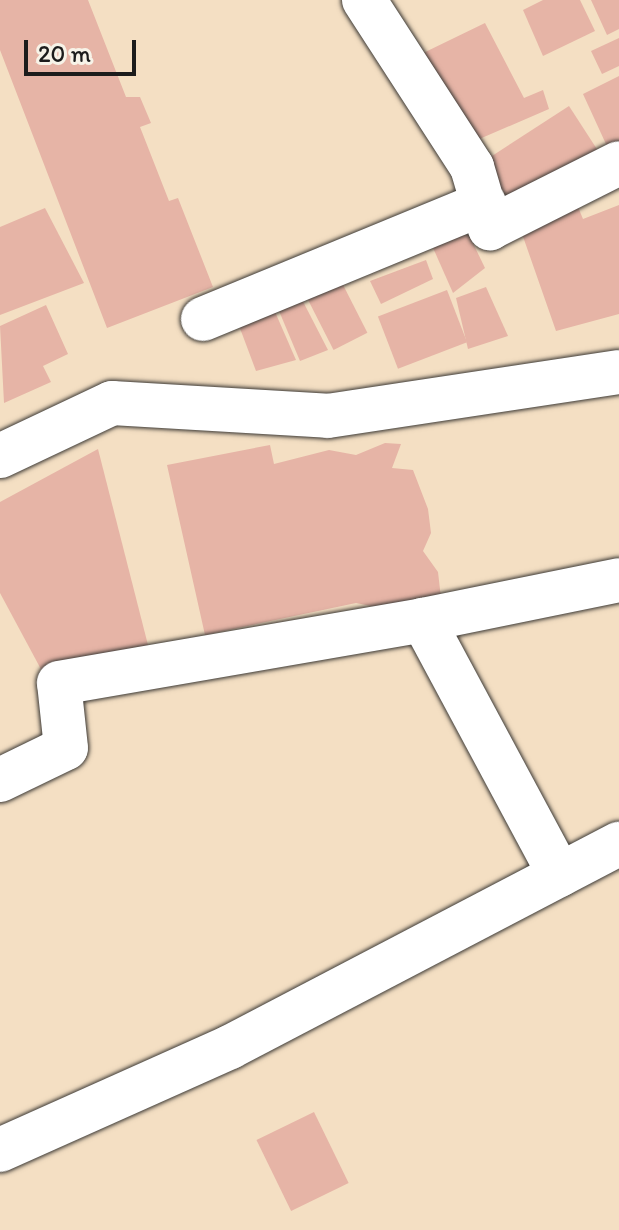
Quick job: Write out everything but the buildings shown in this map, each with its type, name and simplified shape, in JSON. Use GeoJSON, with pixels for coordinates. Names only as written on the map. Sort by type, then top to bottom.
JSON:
{"type":"FeatureCollection","features":[{"type":"Feature","properties":{"kind":"street"},"geometry":{"type":"LineString","coordinates":[[364,0],[472,167],[490,228],[619,163]]}},
{"type":"Feature","properties":{"kind":"street"},"geometry":{"type":"LineString","coordinates":[[203,319],[484,203]]}},
{"type":"Feature","properties":{"kind":"street"},"geometry":{"type":"LineString","coordinates":[[5,440],[112,403],[328,416],[619,372]]}},
{"type":"Feature","properties":{"kind":"street"},"geometry":{"type":"LineString","coordinates":[[0,780],[66,748],[59,683],[423,620],[619,580]]}},
{"type":"Feature","properties":{"kind":"street"},"geometry":{"type":"LineString","coordinates":[[423,620],[560,875]]}},
{"type":"Feature","properties":{"kind":"street"},"geometry":{"type":"LineString","coordinates":[[0,1150],[230,1047],[619,844]]}}]}
